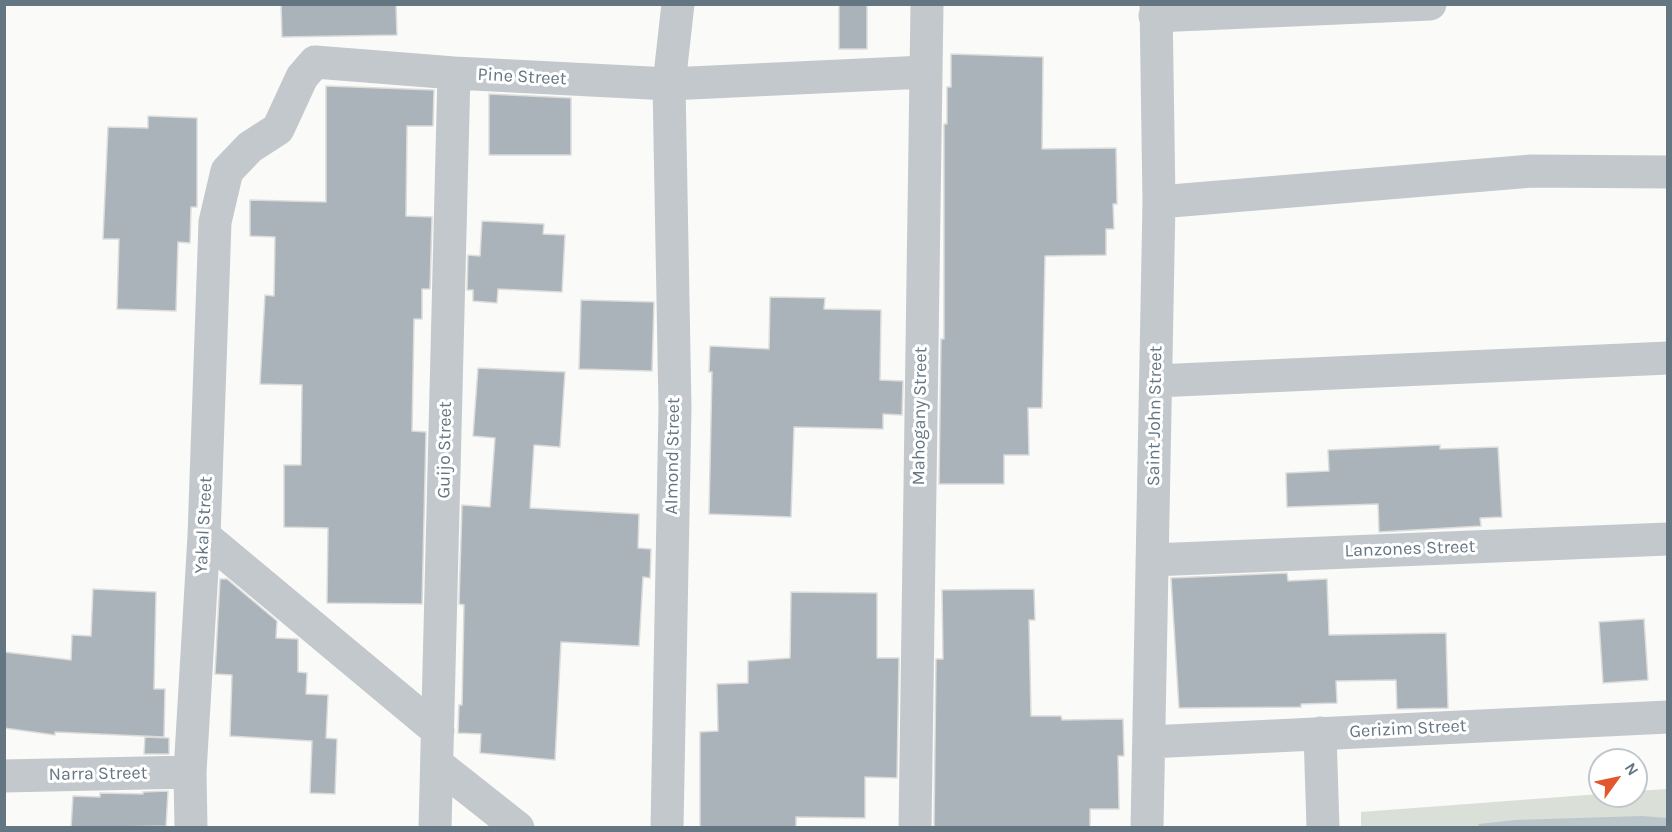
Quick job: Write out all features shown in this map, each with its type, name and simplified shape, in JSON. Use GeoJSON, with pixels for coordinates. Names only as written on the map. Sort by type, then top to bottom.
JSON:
{"type":"FeatureCollection","features":[{"type":"Feature","properties":{"kind":"street","name":"Almond Street"},"geometry":{"type":"LineString","coordinates":[[667,828],[675,408],[669,84],[678,4]]}},
{"type":"Feature","properties":{"kind":"street","name":"Mahogany Street"},"geometry":{"type":"LineString","coordinates":[[915,828],[927,4]]}},
{"type":"Feature","properties":{"kind":"street"},"geometry":{"type":"LineString","coordinates":[[1156,10],[1430,4]]}},
{"type":"Feature","properties":{"kind":"street","name":"Saint John Street"},"geometry":{"type":"LineString","coordinates":[[1147,828],[1159,202],[1156,10]]}},
{"type":"Feature","properties":{"kind":"street","name":"Pine Street"},"geometry":{"type":"LineString","coordinates":[[215,222],[226,171],[250,147],[278,129],[302,78],[315,62],[453,74],[669,84],[925,72]]}},
{"type":"Feature","properties":{"kind":"street","name":"Guijo Street"},"geometry":{"type":"LineString","coordinates":[[435,828],[453,74]]}},
{"type":"Feature","properties":{"kind":"street"},"geometry":{"type":"LineString","coordinates":[[1159,202],[1532,171],[1668,172]]}},
{"type":"Feature","properties":{"kind":"street","name":"Yakal Street"},"geometry":{"type":"LineString","coordinates":[[191,828],[190,772],[204,536],[215,222]]}},
{"type":"Feature","properties":{"kind":"street"},"geometry":{"type":"LineString","coordinates":[[1156,381],[1668,358]]}},
{"type":"Feature","properties":{"kind":"street"},"geometry":{"type":"LineString","coordinates":[[204,536],[438,730]]}},
{"type":"Feature","properties":{"kind":"street","name":"Lanzones Street"},"geometry":{"type":"LineString","coordinates":[[1152,560],[1668,539]]}},
{"type":"Feature","properties":{"kind":"street","name":"Gerizim Street"},"geometry":{"type":"LineString","coordinates":[[1149,742],[1668,717]]}},
{"type":"Feature","properties":{"kind":"street"},"geometry":{"type":"LineString","coordinates":[[1320,733],[1323,828]]}},
{"type":"Feature","properties":{"kind":"street"},"geometry":{"type":"LineString","coordinates":[[437,764],[518,828]]}},
{"type":"Feature","properties":{"kind":"street","name":"Narra Street"},"geometry":{"type":"LineString","coordinates":[[6,776],[190,772]]}},
{"type":"Feature","properties":{"kind":"shaded area"},"geometry":{"type":"Polygon","coordinates":[[[1667,789],[1667,827],[1361,828],[1361,812],[1588,795],[1588,808],[1648,808],[1648,790],[1667,789]]]}},
{"type":"Feature","properties":{"kind":"shaded area"},"geometry":{"type":"Polygon","coordinates":[[[1642,816],[1667,818],[1667,827],[1478,827],[1479,824],[1515,820],[1642,816]]]}},
{"type":"Feature","properties":{"kind":"building"},"geometry":{"type":"Polygon","coordinates":[[[281,4],[396,4],[397,35],[282,37],[281,4]]]}},
{"type":"Feature","properties":{"kind":"building"},"geometry":{"type":"Polygon","coordinates":[[[839,4],[867,4],[867,49],[839,49],[839,4]]]}},
{"type":"Feature","properties":{"kind":"building"},"geometry":{"type":"Polygon","coordinates":[[[951,54],[1043,57],[1042,149],[1116,148],[1117,204],[1113,204],[1114,229],[1106,229],[1106,255],[1045,256],[1042,408],[1028,408],[1029,455],[1004,455],[1004,484],[939,484],[941,339],[944,339],[944,124],[947,124],[947,87],[951,87],[951,54]]]}},
{"type":"Feature","properties":{"kind":"building"},"geometry":{"type":"Polygon","coordinates":[[[326,86],[434,90],[433,126],[407,126],[406,216],[432,217],[430,289],[422,289],[422,319],[414,319],[412,431],[426,432],[422,604],[327,603],[328,528],[284,527],[284,465],[301,465],[302,385],[260,384],[265,295],[274,296],[275,237],[250,236],[250,200],[326,202],[326,86]]]}},
{"type":"Feature","properties":{"kind":"building"},"geometry":{"type":"Polygon","coordinates":[[[489,94],[571,98],[571,155],[489,155],[489,94]]]}},
{"type":"Feature","properties":{"kind":"building"},"geometry":{"type":"Polygon","coordinates":[[[148,116],[197,118],[197,207],[191,207],[190,243],[178,242],[176,311],[117,309],[119,239],[103,239],[108,127],[148,128],[148,116]]]}},
{"type":"Feature","properties":{"kind":"building"},"geometry":{"type":"Polygon","coordinates":[[[482,221],[544,224],[543,234],[565,235],[562,292],[498,289],[497,303],[473,301],[473,290],[467,290],[468,255],[480,256],[482,221]]]}},
{"type":"Feature","properties":{"kind":"building"},"geometry":{"type":"Polygon","coordinates":[[[770,297],[825,298],[824,309],[881,310],[880,380],[903,381],[902,415],[883,414],[883,429],[794,427],[791,517],[709,514],[712,372],[709,372],[710,346],[769,349],[770,297]]]}},
{"type":"Feature","properties":{"kind":"building"},"geometry":{"type":"Polygon","coordinates":[[[581,300],[654,302],[652,371],[579,369],[581,300]]]}},
{"type":"Feature","properties":{"kind":"building"},"geometry":{"type":"Polygon","coordinates":[[[478,368],[565,372],[560,447],[534,445],[530,508],[639,514],[638,548],[651,549],[650,578],[643,577],[639,646],[561,642],[555,760],[480,753],[481,734],[458,733],[459,705],[462,705],[464,605],[459,604],[462,505],[490,507],[495,438],[473,436],[478,368]]]}},
{"type":"Feature","properties":{"kind":"building"},"geometry":{"type":"Polygon","coordinates":[[[1440,445],[1440,449],[1498,447],[1502,517],[1480,518],[1481,526],[1379,532],[1378,504],[1287,507],[1286,473],[1329,471],[1328,450],[1440,445]]]}},
{"type":"Feature","properties":{"kind":"building"},"geometry":{"type":"Polygon","coordinates":[[[1287,573],[1288,581],[1327,579],[1329,635],[1446,633],[1448,708],[1397,709],[1396,680],[1336,681],[1337,703],[1301,704],[1301,707],[1179,708],[1171,578],[1287,573]]]}},
{"type":"Feature","properties":{"kind":"building"},"geometry":{"type":"Polygon","coordinates":[[[220,579],[227,579],[277,621],[276,638],[298,639],[298,672],[307,673],[306,694],[328,695],[326,738],[337,739],[335,794],[310,793],[312,741],[230,736],[232,675],[215,674],[220,579]]]}},
{"type":"Feature","properties":{"kind":"building"},"geometry":{"type":"Polygon","coordinates":[[[93,589],[156,592],[154,689],[165,689],[164,737],[55,732],[55,735],[4,728],[4,652],[71,660],[72,635],[91,636],[93,589]]]}},
{"type":"Feature","properties":{"kind":"building"},"geometry":{"type":"Polygon","coordinates":[[[1034,589],[1035,620],[1029,620],[1031,716],[1061,716],[1062,720],[1123,719],[1124,756],[1118,756],[1119,809],[1090,809],[1090,828],[934,828],[936,659],[943,659],[942,590],[1034,589]]]}},
{"type":"Feature","properties":{"kind":"building"},"geometry":{"type":"Polygon","coordinates":[[[791,592],[877,593],[877,658],[899,658],[897,778],[865,777],[865,818],[796,817],[796,828],[700,828],[700,732],[718,731],[717,684],[748,683],[748,661],[790,658],[791,592]]]}},
{"type":"Feature","properties":{"kind":"building"},"geometry":{"type":"Polygon","coordinates":[[[1644,619],[1648,680],[1603,683],[1599,622],[1644,619]]]}},
{"type":"Feature","properties":{"kind":"building"},"geometry":{"type":"Polygon","coordinates":[[[145,737],[169,738],[169,754],[144,754],[145,737]]]}},
{"type":"Feature","properties":{"kind":"building"},"geometry":{"type":"Polygon","coordinates":[[[168,791],[166,826],[71,828],[73,796],[100,797],[100,793],[143,794],[143,792],[168,791]]]}}]}
